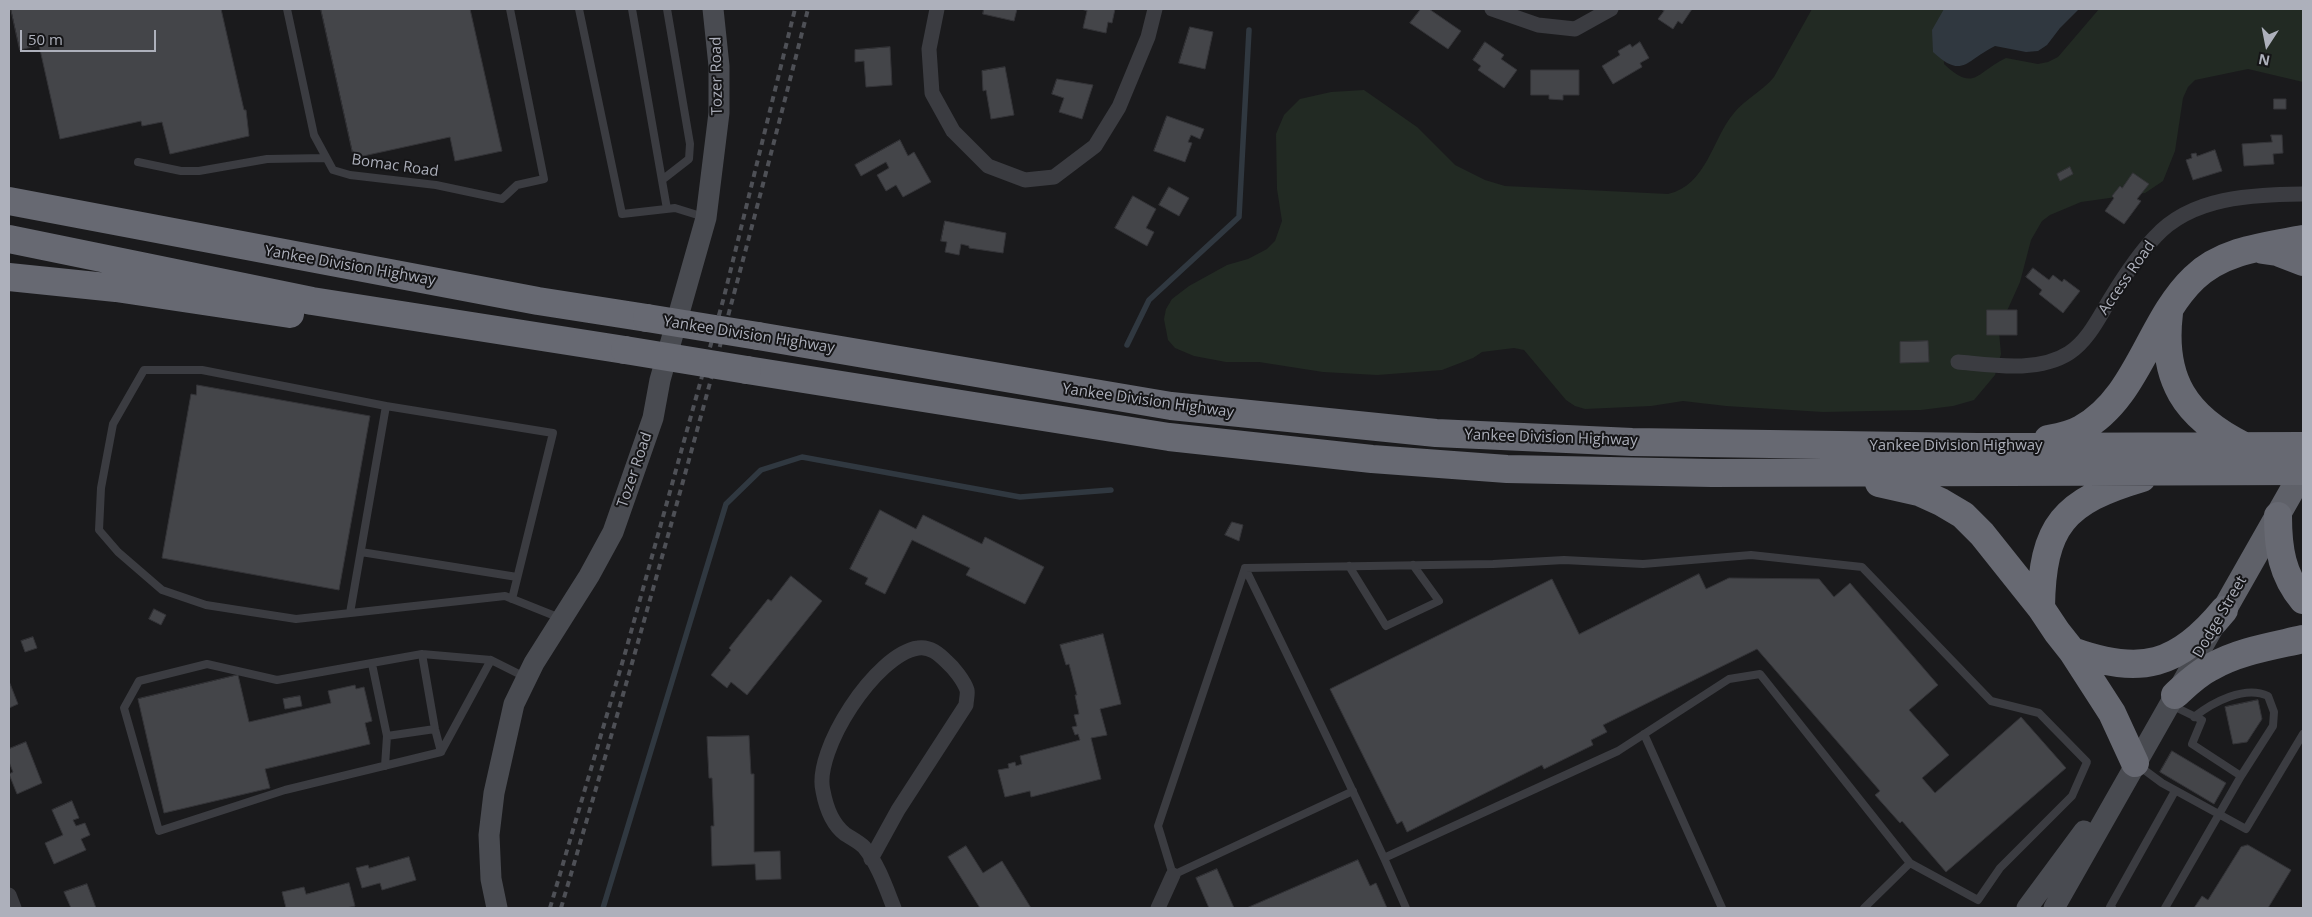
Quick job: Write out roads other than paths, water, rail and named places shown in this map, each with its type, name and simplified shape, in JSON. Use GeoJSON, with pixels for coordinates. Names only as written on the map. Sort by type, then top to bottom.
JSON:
{"type":"FeatureCollection","features":[{"type":"Feature","properties":{"kind":"highway"},"geometry":{"type":"LineString","coordinates":[[9,195],[40,209]]}},
{"type":"Feature","properties":{"kind":"highway","name":"Yankee Division Highway"},"geometry":{"type":"LineString","coordinates":[[9,201],[40,209],[538,301],[758,336],[1106,396],[1238,414],[1500,437],[1623,441],[1978,447],[2303,446]]}},
{"type":"Feature","properties":{"kind":"highway","name":"Yankee Division Highway"},"geometry":{"type":"LineString","coordinates":[[9,239],[312,300],[1098,427],[1246,447],[1506,469],[1778,473],[2169,470],[2303,471]]}},
{"type":"Feature","properties":{"kind":"highway"},"geometry":{"type":"LineString","coordinates":[[1978,447],[2036,441],[2078,431],[2092,422],[2116,397],[2169,311],[2194,278],[2213,263],[2252,248],[2303,239]]}},
{"type":"Feature","properties":{"kind":"highway"},"geometry":{"type":"LineString","coordinates":[[2252,248],[2278,252],[2303,262]]}},
{"type":"Feature","properties":{"kind":"highway"},"geometry":{"type":"LineString","coordinates":[[9,277],[116,288],[332,320],[625,350]]}},
{"type":"Feature","properties":{"kind":"highway"},"geometry":{"type":"LineString","coordinates":[[2169,311],[2166,336],[2168,356],[2172,375],[2180,393],[2192,409],[2210,426],[2246,446]]}},
{"type":"Feature","properties":{"kind":"highway"},"geometry":{"type":"LineString","coordinates":[[2042,608],[2044,565],[2049,544],[2060,522],[2076,506],[2092,496],[2169,470]]}},
{"type":"Feature","properties":{"kind":"highway","name":"Dodge Street"},"geometry":{"type":"LineString","coordinates":[[2224,610],[2303,471]]}},
{"type":"Feature","properties":{"kind":"highway"},"geometry":{"type":"LineString","coordinates":[[1778,473],[1892,485],[1919,492],[1963,515],[1982,534],[2042,608],[2072,651],[2112,713],[2135,763]]}},
{"type":"Feature","properties":{"kind":"highway"},"geometry":{"type":"LineString","coordinates":[[2278,516],[2279,546],[2285,573],[2303,600]]}},
{"type":"Feature","properties":{"kind":"highway"},"geometry":{"type":"LineString","coordinates":[[2072,651],[2097,660],[2117,664],[2155,661],[2175,655],[2191,645],[2224,610]]}},
{"type":"Feature","properties":{"kind":"highway"},"geometry":{"type":"LineString","coordinates":[[2172,700],[2194,678],[2231,658],[2303,639]]}},
{"type":"Feature","properties":{"kind":"main road","name":"Tozer Road"},"geometry":{"type":"LineString","coordinates":[[498,908],[491,879],[489,835],[494,792],[514,704],[562,618],[589,576],[616,523],[653,418],[660,380],[706,218],[719,113],[719,66],[713,9]]}},
{"type":"Feature","properties":{"kind":"main road","name":"Dodge Street"},"geometry":{"type":"LineString","coordinates":[[2054,908],[2224,610]]}},
{"type":"Feature","properties":{"kind":"main road","name":"Dodge Street"},"geometry":{"type":"LineString","coordinates":[[2027,908],[2135,763]]}},
{"type":"Feature","properties":{"kind":"street"},"geometry":{"type":"LineString","coordinates":[[937,9],[929,49],[932,93],[953,132],[988,166],[1025,180],[1054,177],[1095,146],[1119,107],[1148,37],[1155,9]]}},
{"type":"Feature","properties":{"kind":"street"},"geometry":{"type":"LineString","coordinates":[[1492,9],[1538,25],[1575,29],[1611,9]]}},
{"type":"Feature","properties":{"kind":"street","name":"Access Road"},"geometry":{"type":"LineString","coordinates":[[1958,362],[2002,365],[2033,364],[2053,360],[2070,352],[2091,331],[2128,271],[2156,236],[2183,214],[2200,207],[2237,198],[2303,194]]}},
{"type":"Feature","properties":{"kind":"street"},"geometry":{"type":"LineString","coordinates":[[871,859],[898,810],[966,705],[967,690],[952,666],[936,652],[919,648],[898,655],[879,671],[856,697],[825,759],[822,789],[829,814],[843,832],[863,847],[871,859],[894,908]]}},
{"type":"Feature","properties":{"kind":"street"},"geometry":{"type":"LineString","coordinates":[[1158,908],[1174,875]]}},
{"type":"Feature","properties":{"kind":"street"},"geometry":{"type":"LineString","coordinates":[[9,895],[14,908]]}},
{"type":"Feature","properties":{"kind":"lane","name":"Bomac Road"},"geometry":{"type":"LineString","coordinates":[[288,9],[314,135],[332,170],[350,175],[436,185],[502,199],[517,185],[544,179],[510,9]]}},
{"type":"Feature","properties":{"kind":"lane"},"geometry":{"type":"LineString","coordinates":[[579,9],[622,214],[675,208],[706,218]]}},
{"type":"Feature","properties":{"kind":"lane"},"geometry":{"type":"LineString","coordinates":[[632,9],[667,209]]}},
{"type":"Feature","properties":{"kind":"lane"},"geometry":{"type":"LineString","coordinates":[[662,180],[689,159],[690,144],[668,9]]}},
{"type":"Feature","properties":{"kind":"lane"},"geometry":{"type":"LineString","coordinates":[[138,162],[180,171],[199,171],[268,159],[325,158]]}},
{"type":"Feature","properties":{"kind":"lane"},"geometry":{"type":"LineString","coordinates":[[512,599],[553,433],[386,406],[202,370],[144,370],[113,424],[101,488],[98,530],[118,552],[162,590],[206,605],[296,619],[505,596],[512,599],[562,618]]}},
{"type":"Feature","properties":{"kind":"lane"},"geometry":{"type":"LineString","coordinates":[[350,614],[386,406]]}},
{"type":"Feature","properties":{"kind":"lane"},"geometry":{"type":"LineString","coordinates":[[361,552],[517,577]]}},
{"type":"Feature","properties":{"kind":"lane"},"geometry":{"type":"LineString","coordinates":[[1245,568],[1564,560],[1643,564],[1751,555],[1862,567],[1991,701],[2039,713],[2087,762],[2072,796],[2000,868],[1978,904],[1910,863],[1760,674],[1729,679],[1618,750],[1384,858]]}},
{"type":"Feature","properties":{"kind":"lane"},"geometry":{"type":"LineString","coordinates":[[1349,566],[1386,626],[1439,601],[1413,565]]}},
{"type":"Feature","properties":{"kind":"lane"},"geometry":{"type":"LineString","coordinates":[[1245,568],[1353,791],[1406,908]]}},
{"type":"Feature","properties":{"kind":"lane"},"geometry":{"type":"LineString","coordinates":[[1245,568],[1158,826],[1174,875],[1353,791]]}},
{"type":"Feature","properties":{"kind":"lane"},"geometry":{"type":"LineString","coordinates":[[491,660],[441,752],[285,790],[159,831],[124,708],[139,681],[207,664],[277,680],[422,654],[491,660],[527,678]]}},
{"type":"Feature","properties":{"kind":"lane"},"geometry":{"type":"LineString","coordinates":[[422,654],[435,729],[441,752]]}},
{"type":"Feature","properties":{"kind":"lane"},"geometry":{"type":"LineString","coordinates":[[372,664],[387,736],[386,766]]}},
{"type":"Feature","properties":{"kind":"lane"},"geometry":{"type":"LineString","coordinates":[[2165,908],[2241,776],[2273,726],[2274,712],[2268,696],[2259,692],[2228,697],[2205,708],[2194,716]]}},
{"type":"Feature","properties":{"kind":"lane"},"geometry":{"type":"LineString","coordinates":[[2172,700],[2202,720],[2192,744],[2241,776]]}},
{"type":"Feature","properties":{"kind":"lane"},"geometry":{"type":"LineString","coordinates":[[387,736],[435,729]]}},
{"type":"Feature","properties":{"kind":"lane"},"geometry":{"type":"LineString","coordinates":[[1644,734],[1722,908]]}},
{"type":"Feature","properties":{"kind":"lane"},"geometry":{"type":"LineString","coordinates":[[2135,763],[2175,790],[2246,829],[2303,734]]}},
{"type":"Feature","properties":{"kind":"lane"},"geometry":{"type":"LineString","coordinates":[[2110,908],[2175,790]]}},
{"type":"Feature","properties":{"kind":"lane"},"geometry":{"type":"LineString","coordinates":[[1864,908],[1910,863]]}},
{"type":"Feature","properties":{"kind":"waterway"},"geometry":{"type":"LineString","coordinates":[[1127,345],[1149,300],[1239,217],[1249,30]]}},
{"type":"Feature","properties":{"kind":"waterway"},"geometry":{"type":"LineString","coordinates":[[603,908],[726,504],[761,470],[802,457],[1020,497],[1111,490]]}},
{"type":"Feature","properties":{"kind":"railway"},"geometry":{"type":"LineString","coordinates":[[550,908],[626,650],[724,297],[795,9]]}},
{"type":"Feature","properties":{"kind":"railway"},"geometry":{"type":"LineString","coordinates":[[561,908],[689,460],[750,235],[808,9]]}}]}
